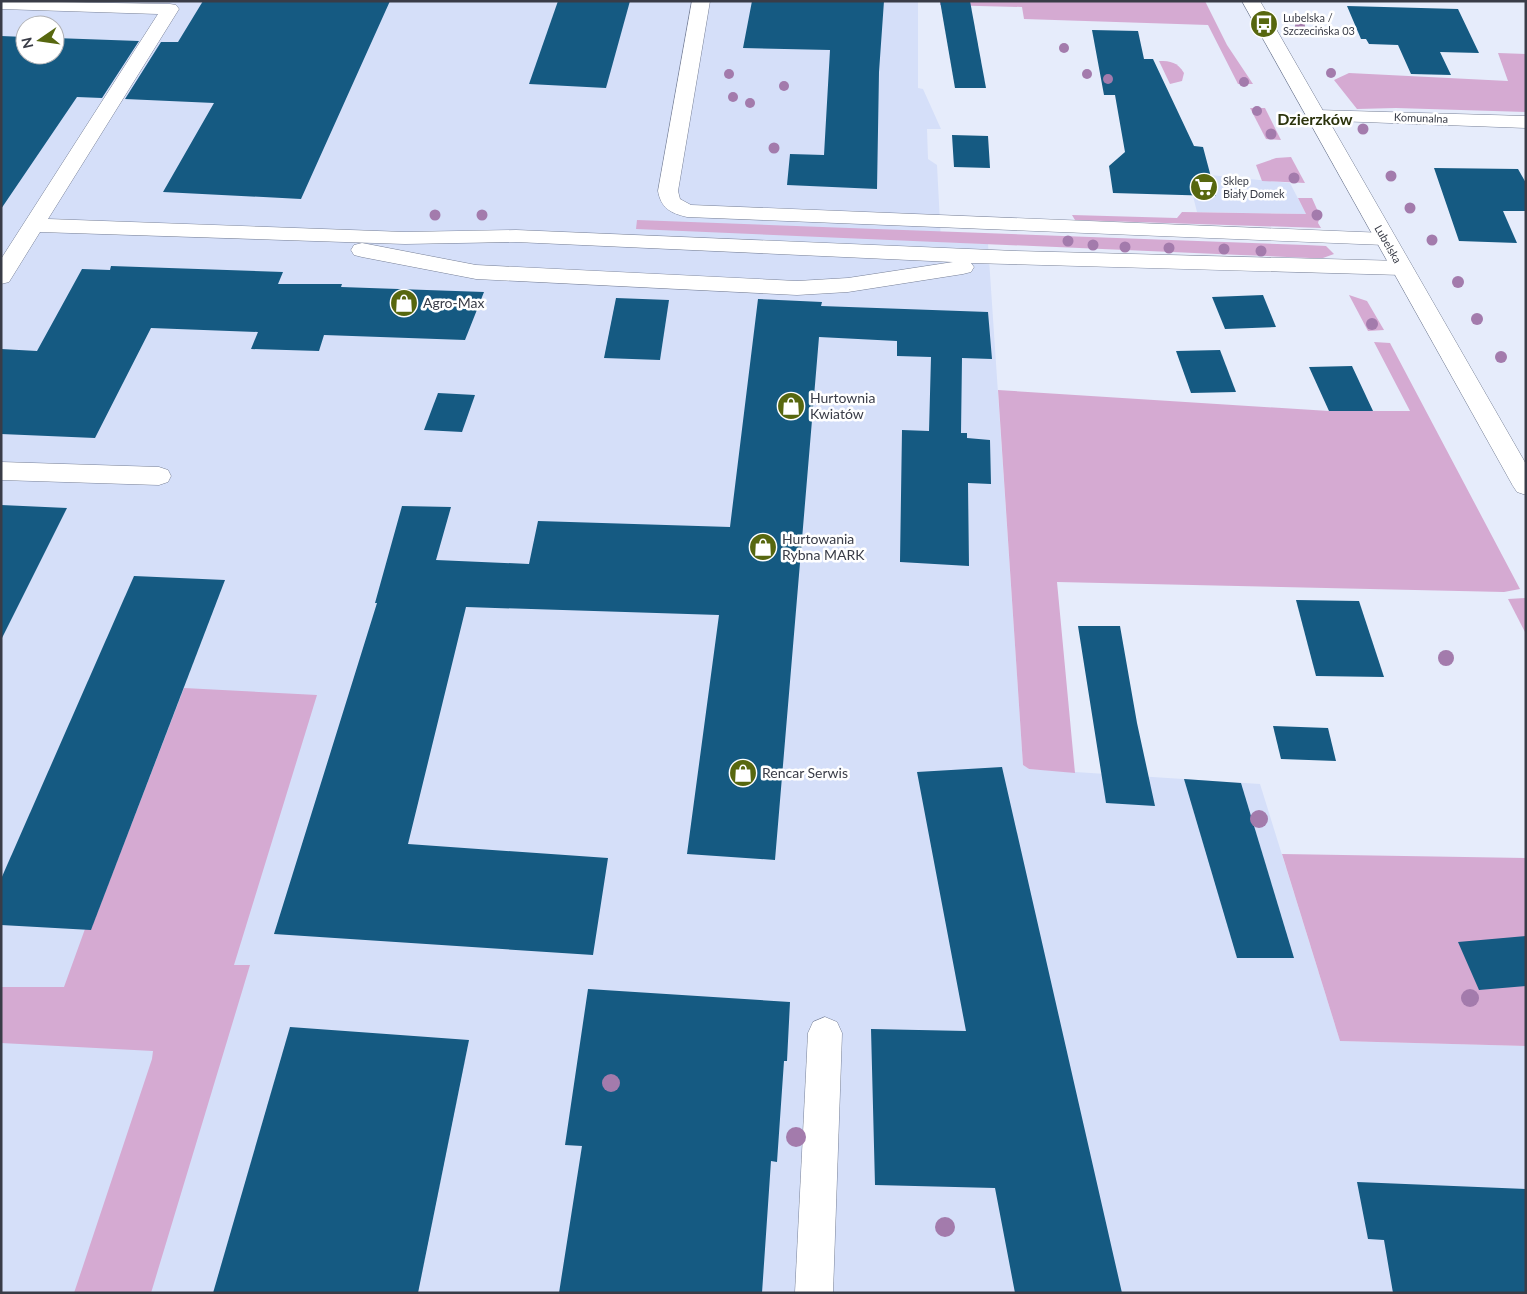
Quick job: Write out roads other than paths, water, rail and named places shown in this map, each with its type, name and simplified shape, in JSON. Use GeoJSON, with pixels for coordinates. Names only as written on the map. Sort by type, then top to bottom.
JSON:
{"type":"FeatureCollection","features":[{"type":"Feature","properties":{"kind":"main road"},"geometry":{"type":"LineString","coordinates":[[701,1],[668,191],[670,202],[681,210],[688,212],[1385,239]]}},
{"type":"Feature","properties":{"kind":"main road","name":"Lubelska"},"geometry":{"type":"LineString","coordinates":[[1251,1],[1526,486]]}},
{"type":"Feature","properties":{"kind":"main road"},"geometry":{"type":"LineString","coordinates":[[1,4],[170,10],[1,277]]}},
{"type":"Feature","properties":{"kind":"main road","name":"Komunalna"},"geometry":{"type":"LineString","coordinates":[[1316,116],[1526,122]]}},
{"type":"Feature","properties":{"kind":"main road"},"geometry":{"type":"LineString","coordinates":[[35,225],[405,238],[507,250],[836,265],[1016,258],[1402,268]]}},
{"type":"Feature","properties":{"kind":"main road"},"geometry":{"type":"LineString","coordinates":[[292,235],[476,272],[797,288],[878,281],[1016,258]]}},
{"type":"Feature","properties":{"kind":"main road"},"geometry":{"type":"LineString","coordinates":[[1,471],[159,476]]}},
{"type":"Feature","properties":{"kind":"main road"},"geometry":{"type":"LineString","coordinates":[[814,1293],[825,1033]]}},
{"type":"Feature","properties":{"kind":"place","name":"Lubelska / Szczecińska 03"},"geometry":{"type":"Point","coordinates":[1264,24]}},
{"type":"Feature","properties":{"kind":"place","name":"Sklep Biały Domek"},"geometry":{"type":"Point","coordinates":[1204,187]}},
{"type":"Feature","properties":{"kind":"place","name":"Agro-Max"},"geometry":{"type":"Point","coordinates":[404,303]}},
{"type":"Feature","properties":{"kind":"place","name":"Hurtownia Kwiatów"},"geometry":{"type":"Point","coordinates":[791,406]}},
{"type":"Feature","properties":{"kind":"place","name":"Hurtowania Rybna MARK"},"geometry":{"type":"Point","coordinates":[763,547]}},
{"type":"Feature","properties":{"kind":"place","name":"Rencar Serwis"},"geometry":{"type":"Point","coordinates":[743,773]}},
{"type":"Feature","properties":{"kind":"district","name":"Dzierzków"},"geometry":{"type":"Point","coordinates":[1315,119]}}]}
